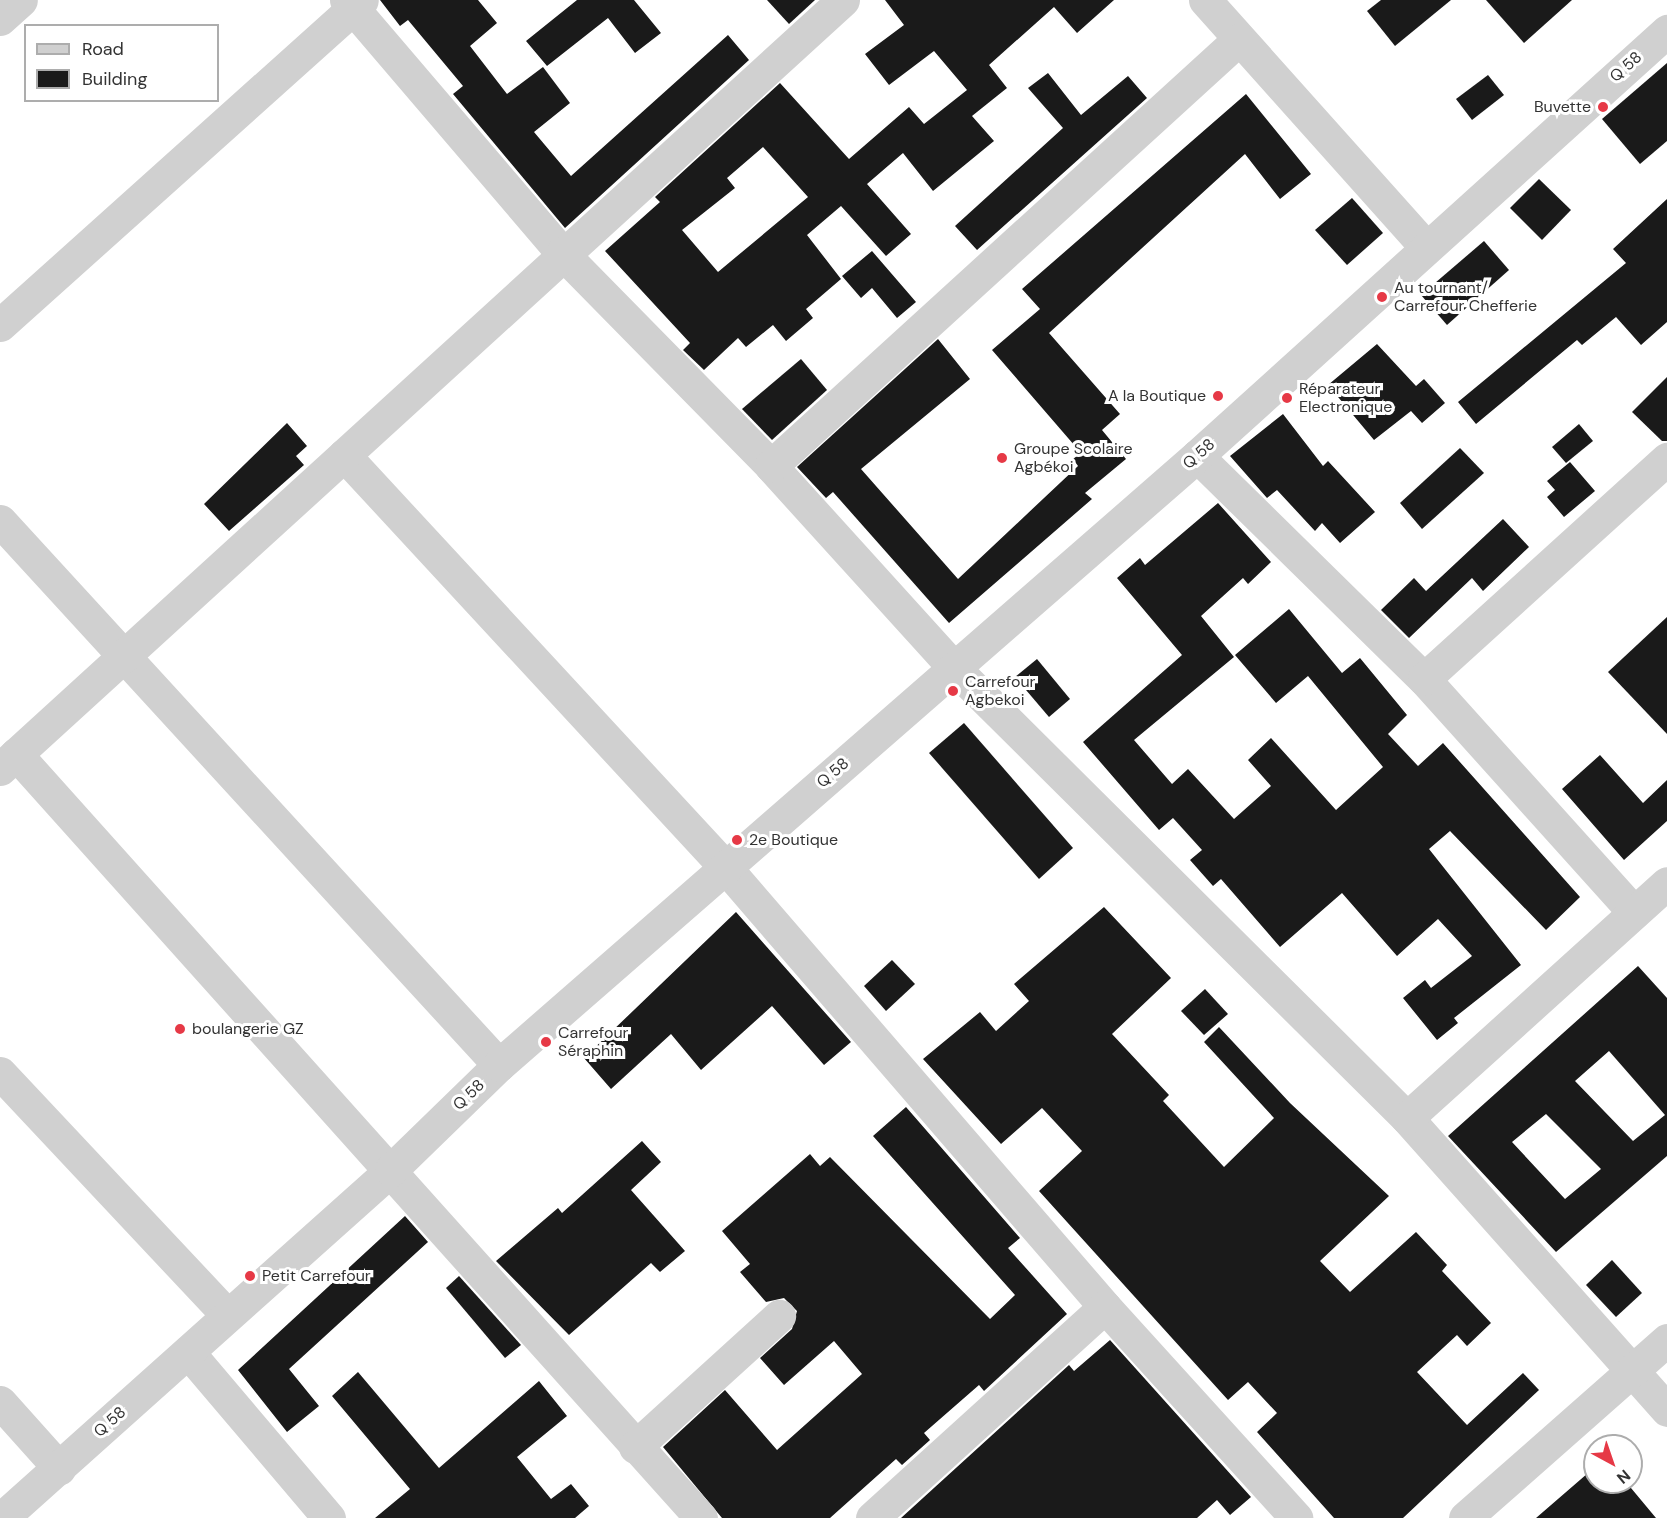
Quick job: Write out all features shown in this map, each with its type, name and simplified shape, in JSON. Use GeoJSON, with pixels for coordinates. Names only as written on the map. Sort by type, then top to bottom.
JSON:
{"type":"FeatureCollection","features":[{"type":"Feature","properties":{"kind":"street"},"geometry":{"type":"LineString","coordinates":[[0,19],[21,0]]}},
{"type":"Feature","properties":{"kind":"street"},"geometry":{"type":"LineString","coordinates":[[701,1518],[635,1447],[391,1170],[8,761],[562,253],[843,0]]}},
{"type":"Feature","properties":{"kind":"street"},"geometry":{"type":"LineString","coordinates":[[1205,0],[1238,40],[1426,247]]}},
{"type":"Feature","properties":{"kind":"street"},"geometry":{"type":"LineString","coordinates":[[0,325],[354,3],[562,253],[771,466],[954,668],[1407,1118],[1667,1410]]}},
{"type":"Feature","properties":{"kind":"street","name":"Q 58"},"geometry":{"type":"LineString","coordinates":[[2,1518],[391,1170],[500,1065],[1197,456],[1667,31]]}},
{"type":"Feature","properties":{"kind":"street"},"geometry":{"type":"LineString","coordinates":[[771,466],[1238,40]]}},
{"type":"Feature","properties":{"kind":"street"},"geometry":{"type":"LineString","coordinates":[[344,455],[726,868],[1105,1307],[1296,1518]]}},
{"type":"Feature","properties":{"kind":"street"},"geometry":{"type":"LineString","coordinates":[[1197,456],[1424,679],[1634,912]]}},
{"type":"Feature","properties":{"kind":"street"},"geometry":{"type":"LineString","coordinates":[[1424,679],[1667,459]]}},
{"type":"Feature","properties":{"kind":"street"},"geometry":{"type":"LineString","coordinates":[[0,521],[500,1065]]}},
{"type":"Feature","properties":{"kind":"street"},"geometry":{"type":"LineString","coordinates":[[1407,1118],[1667,883]]}},
{"type":"Feature","properties":{"kind":"street"},"geometry":{"type":"LineString","coordinates":[[0,1073],[227,1315]]}},
{"type":"Feature","properties":{"kind":"street"},"geometry":{"type":"LineString","coordinates":[[872,1518],[1105,1307]]}},
{"type":"Feature","properties":{"kind":"street"},"geometry":{"type":"LineString","coordinates":[[635,1447],[779,1316]]}},
{"type":"Feature","properties":{"kind":"street"},"geometry":{"type":"LineString","coordinates":[[1465,1518],[1667,1340]]}},
{"type":"Feature","properties":{"kind":"street"},"geometry":{"type":"LineString","coordinates":[[188,1352],[329,1518]]}},
{"type":"Feature","properties":{"kind":"street"},"geometry":{"type":"LineString","coordinates":[[0,1402],[59,1468]]}},
{"type":"Feature","properties":{"kind":"building"},"geometry":{"type":"Polygon","coordinates":[[[380,0],[478,0],[497,23],[470,46],[507,94],[543,67],[570,103],[534,132],[571,176],[728,35],[749,60],[565,228],[453,94],[463,86],[408,20],[400,26],[380,0]]]}},
{"type":"Feature","properties":{"kind":"building"},"geometry":{"type":"Polygon","coordinates":[[[577,0],[634,0],[661,33],[635,53],[608,18],[547,66],[526,41],[577,0]]]}},
{"type":"Feature","properties":{"kind":"building"},"geometry":{"type":"Polygon","coordinates":[[[767,0],[815,0],[789,24],[767,0]]]}},
{"type":"Feature","properties":{"kind":"building"},"geometry":{"type":"Polygon","coordinates":[[[885,0],[1114,0],[1077,33],[1054,7],[989,65],[1007,88],[972,116],[994,141],[933,191],[903,153],[867,184],[911,234],[886,256],[841,206],[807,235],[841,279],[806,309],[813,318],[786,341],[773,325],[746,347],[738,338],[704,370],[683,350],[690,343],[605,251],[660,202],[655,197],[780,83],[849,159],[909,107],[924,124],[967,90],[934,51],[889,85],[865,54],[904,25],[885,0]],[[763,147],[727,178],[735,188],[682,230],[718,272],[808,197],[763,147]]]}},
{"type":"Feature","properties":{"kind":"building"},"geometry":{"type":"Polygon","coordinates":[[[1381,0],[1451,0],[1395,46],[1367,11],[1381,0]]]}},
{"type":"Feature","properties":{"kind":"building"},"geometry":{"type":"Polygon","coordinates":[[[1486,0],[1572,0],[1524,43],[1486,0]]]}},
{"type":"Feature","properties":{"kind":"building"},"geometry":{"type":"Polygon","coordinates":[[[1667,63],[1667,141],[1640,164],[1602,119],[1667,63]]]}},
{"type":"Feature","properties":{"kind":"building"},"geometry":{"type":"Polygon","coordinates":[[[1048,73],[1081,115],[1128,76],[1147,98],[977,250],[955,226],[1063,128],[1028,88],[1048,73]]]}},
{"type":"Feature","properties":{"kind":"building"},"geometry":{"type":"Polygon","coordinates":[[[1488,75],[1504,95],[1472,120],[1456,99],[1488,75]]]}},
{"type":"Feature","properties":{"kind":"building"},"geometry":{"type":"Polygon","coordinates":[[[1246,94],[1311,174],[1280,199],[1245,154],[1049,333],[1120,414],[1102,430],[1126,459],[1085,493],[1092,499],[949,623],[833,492],[826,498],[797,467],[938,339],[970,379],[861,469],[958,579],[1078,466],[1073,459],[1081,453],[992,350],[1040,309],[1022,289],[1246,94]]]}},
{"type":"Feature","properties":{"kind":"building"},"geometry":{"type":"Polygon","coordinates":[[[1539,179],[1571,210],[1542,240],[1510,208],[1539,179]]]}},
{"type":"Feature","properties":{"kind":"building"},"geometry":{"type":"Polygon","coordinates":[[[1352,198],[1383,233],[1347,265],[1315,230],[1352,198]]]}},
{"type":"Feature","properties":{"kind":"building"},"geometry":{"type":"Polygon","coordinates":[[[1667,199],[1667,322],[1641,345],[1616,317],[1582,345],[1577,340],[1476,424],[1458,402],[1626,263],[1613,249],[1667,199]]]}},
{"type":"Feature","properties":{"kind":"building"},"geometry":{"type":"Polygon","coordinates":[[[1484,241],[1509,270],[1447,325],[1421,295],[1484,241]]]}},
{"type":"Feature","properties":{"kind":"building"},"geometry":{"type":"Polygon","coordinates":[[[872,251],[916,302],[897,318],[872,288],[861,298],[842,276],[872,251]]]}},
{"type":"Feature","properties":{"kind":"building"},"geometry":{"type":"Polygon","coordinates":[[[1377,344],[1416,386],[1424,379],[1445,403],[1422,423],[1411,411],[1374,440],[1328,385],[1377,344]]]}},
{"type":"Feature","properties":{"kind":"building"},"geometry":{"type":"Polygon","coordinates":[[[801,359],[827,390],[772,440],[742,409],[801,359]]]}},
{"type":"Feature","properties":{"kind":"building"},"geometry":{"type":"Polygon","coordinates":[[[1667,377],[1667,441],[1662,441],[1632,412],[1667,377]]]}},
{"type":"Feature","properties":{"kind":"building"},"geometry":{"type":"Polygon","coordinates":[[[1283,414],[1323,466],[1328,461],[1375,512],[1340,543],[1322,523],[1315,531],[1277,490],[1267,498],[1230,456],[1283,414]]]}},
{"type":"Feature","properties":{"kind":"building"},"geometry":{"type":"Polygon","coordinates":[[[287,423],[307,446],[296,456],[304,465],[229,531],[204,504],[287,423]]]}},
{"type":"Feature","properties":{"kind":"building"},"geometry":{"type":"Polygon","coordinates":[[[1579,424],[1593,441],[1566,463],[1552,447],[1579,424]]]}},
{"type":"Feature","properties":{"kind":"building"},"geometry":{"type":"Polygon","coordinates":[[[1460,448],[1484,473],[1422,529],[1400,503],[1460,448]]]}},
{"type":"Feature","properties":{"kind":"building"},"geometry":{"type":"Polygon","coordinates":[[[1570,462],[1595,491],[1564,517],[1547,497],[1555,490],[1547,481],[1570,462]]]}},
{"type":"Feature","properties":{"kind":"building"},"geometry":{"type":"Polygon","coordinates":[[[1218,503],[1271,562],[1248,584],[1243,578],[1201,616],[1234,657],[1134,740],[1172,784],[1188,769],[1234,819],[1271,786],[1248,760],[1271,738],[1336,810],[1383,767],[1308,676],[1276,703],[1235,655],[1289,609],[1342,673],[1360,658],[1407,715],[1388,734],[1418,766],[1443,743],[1580,897],[1546,930],[1450,831],[1429,849],[1521,965],[1454,1018],[1458,1023],[1437,1040],[1403,998],[1425,980],[1431,988],[1472,956],[1438,919],[1397,956],[1342,893],[1280,947],[1221,879],[1213,886],[1190,860],[1202,850],[1173,818],[1159,830],[1083,742],[1182,655],[1117,578],[1140,558],[1145,565],[1218,503]]]}},
{"type":"Feature","properties":{"kind":"building"},"geometry":{"type":"Polygon","coordinates":[[[1503,519],[1529,547],[1483,591],[1472,578],[1409,638],[1381,610],[1414,578],[1426,591],[1503,519]]]}},
{"type":"Feature","properties":{"kind":"building"},"geometry":{"type":"Polygon","coordinates":[[[1667,617],[1667,734],[1608,672],[1667,617]]]}},
{"type":"Feature","properties":{"kind":"building"},"geometry":{"type":"Polygon","coordinates":[[[1037,659],[1070,699],[1049,717],[1015,677],[1037,659]]]}},
{"type":"Feature","properties":{"kind":"building"},"geometry":{"type":"Polygon","coordinates":[[[964,723],[1073,848],[1039,879],[929,753],[964,723]]]}},
{"type":"Feature","properties":{"kind":"building"},"geometry":{"type":"Polygon","coordinates":[[[1600,755],[1643,803],[1667,780],[1667,821],[1624,860],[1562,789],[1600,755]]]}},
{"type":"Feature","properties":{"kind":"building"},"geometry":{"type":"Polygon","coordinates":[[[1104,907],[1171,978],[1112,1034],[1169,1095],[1163,1101],[1224,1167],[1274,1118],[1204,1042],[1219,1027],[1290,1103],[1389,1196],[1320,1261],[1350,1292],[1416,1232],[1447,1265],[1442,1271],[1491,1323],[1467,1346],[1457,1335],[1417,1372],[1467,1425],[1523,1373],[1539,1390],[1403,1518],[1334,1518],[1257,1432],[1277,1413],[1248,1382],[1228,1400],[1039,1191],[1082,1151],[1042,1108],[1001,1144],[923,1059],[980,1012],[996,1031],[1029,1001],[1014,984],[1104,907]]]}},
{"type":"Feature","properties":{"kind":"building"},"geometry":{"type":"Polygon","coordinates":[[[736,912],[851,1042],[824,1065],[772,1006],[701,1070],[671,1034],[611,1089],[584,1058],[736,912]]]}},
{"type":"Feature","properties":{"kind":"building"},"geometry":{"type":"Polygon","coordinates":[[[892,960],[915,984],[886,1011],[864,986],[892,960]]]}},
{"type":"Feature","properties":{"kind":"building"},"geometry":{"type":"Polygon","coordinates":[[[1638,966],[1667,998],[1667,1156],[1556,1252],[1448,1136],[1638,966]],[[1609,1051],[1575,1081],[1633,1141],[1665,1115],[1609,1051]],[[1546,1114],[1512,1142],[1565,1199],[1601,1169],[1546,1114]]]}},
{"type":"Feature","properties":{"kind":"building"},"geometry":{"type":"Polygon","coordinates":[[[1205,989],[1228,1014],[1204,1035],[1181,1011],[1205,989]]]}},
{"type":"Feature","properties":{"kind":"building"},"geometry":{"type":"Polygon","coordinates":[[[906,1107],[1020,1238],[1008,1248],[1067,1314],[984,1391],[979,1385],[924,1433],[930,1440],[902,1465],[896,1459],[830,1518],[722,1518],[663,1447],[725,1390],[777,1450],[862,1374],[834,1341],[784,1385],[760,1358],[792,1329],[797,1311],[784,1298],[766,1302],[740,1272],[750,1264],[722,1231],[810,1154],[820,1166],[830,1157],[990,1319],[1015,1295],[873,1136],[906,1107]]]}},
{"type":"Feature","properties":{"kind":"building"},"geometry":{"type":"Polygon","coordinates":[[[642,1141],[661,1162],[631,1190],[685,1251],[660,1272],[651,1263],[569,1335],[496,1261],[558,1208],[562,1213],[642,1141]]]}},
{"type":"Feature","properties":{"kind":"building"},"geometry":{"type":"Polygon","coordinates":[[[405,1216],[428,1242],[289,1369],[319,1406],[287,1432],[238,1370],[405,1216]]]}},
{"type":"Feature","properties":{"kind":"building"},"geometry":{"type":"Polygon","coordinates":[[[1612,1260],[1642,1293],[1616,1317],[1586,1285],[1612,1260]]]}},
{"type":"Feature","properties":{"kind":"building"},"geometry":{"type":"Polygon","coordinates":[[[459,1276],[521,1345],[505,1358],[446,1288],[459,1276]]]}},
{"type":"Feature","properties":{"kind":"building"},"geometry":{"type":"Polygon","coordinates":[[[1110,1340],[1251,1497],[1230,1515],[1217,1500],[1197,1518],[901,1518],[1069,1365],[1074,1371],[1110,1340]]]}},
{"type":"Feature","properties":{"kind":"building"},"geometry":{"type":"Polygon","coordinates":[[[358,1372],[439,1468],[539,1381],[567,1416],[517,1457],[551,1499],[571,1484],[589,1506],[575,1518],[375,1518],[410,1489],[332,1396],[358,1372]]]}},
{"type":"Feature","properties":{"kind":"building"},"geometry":{"type":"Polygon","coordinates":[[[1583,1477],[1583,1494],[1636,1494],[1656,1518],[1536,1518],[1583,1477]]]}},
{"type":"Feature","properties":{"kind":"place","name":"Buvette"},"geometry":{"type":"Point","coordinates":[1603,107]}},
{"type":"Feature","properties":{"kind":"place","name":"Au tournant/ Carrefour Chefferie"},"geometry":{"type":"Point","coordinates":[1382,297]}},
{"type":"Feature","properties":{"kind":"place","name":"A la Boutique"},"geometry":{"type":"Point","coordinates":[1218,396]}},
{"type":"Feature","properties":{"kind":"place","name":"Réparateur Electronique"},"geometry":{"type":"Point","coordinates":[1287,398]}},
{"type":"Feature","properties":{"kind":"place","name":"Groupe Scolaire Agbékoi"},"geometry":{"type":"Point","coordinates":[1002,458]}},
{"type":"Feature","properties":{"kind":"place","name":"Carrefour Agbekoi"},"geometry":{"type":"Point","coordinates":[953,691]}},
{"type":"Feature","properties":{"kind":"place","name":"2e Boutique"},"geometry":{"type":"Point","coordinates":[737,840]}},
{"type":"Feature","properties":{"kind":"place","name":"boulangerie GZ"},"geometry":{"type":"Point","coordinates":[180,1029]}},
{"type":"Feature","properties":{"kind":"place","name":"Carrefour Séraphin"},"geometry":{"type":"Point","coordinates":[546,1042]}},
{"type":"Feature","properties":{"kind":"place","name":"Petit Carrefour"},"geometry":{"type":"Point","coordinates":[250,1276]}}]}
